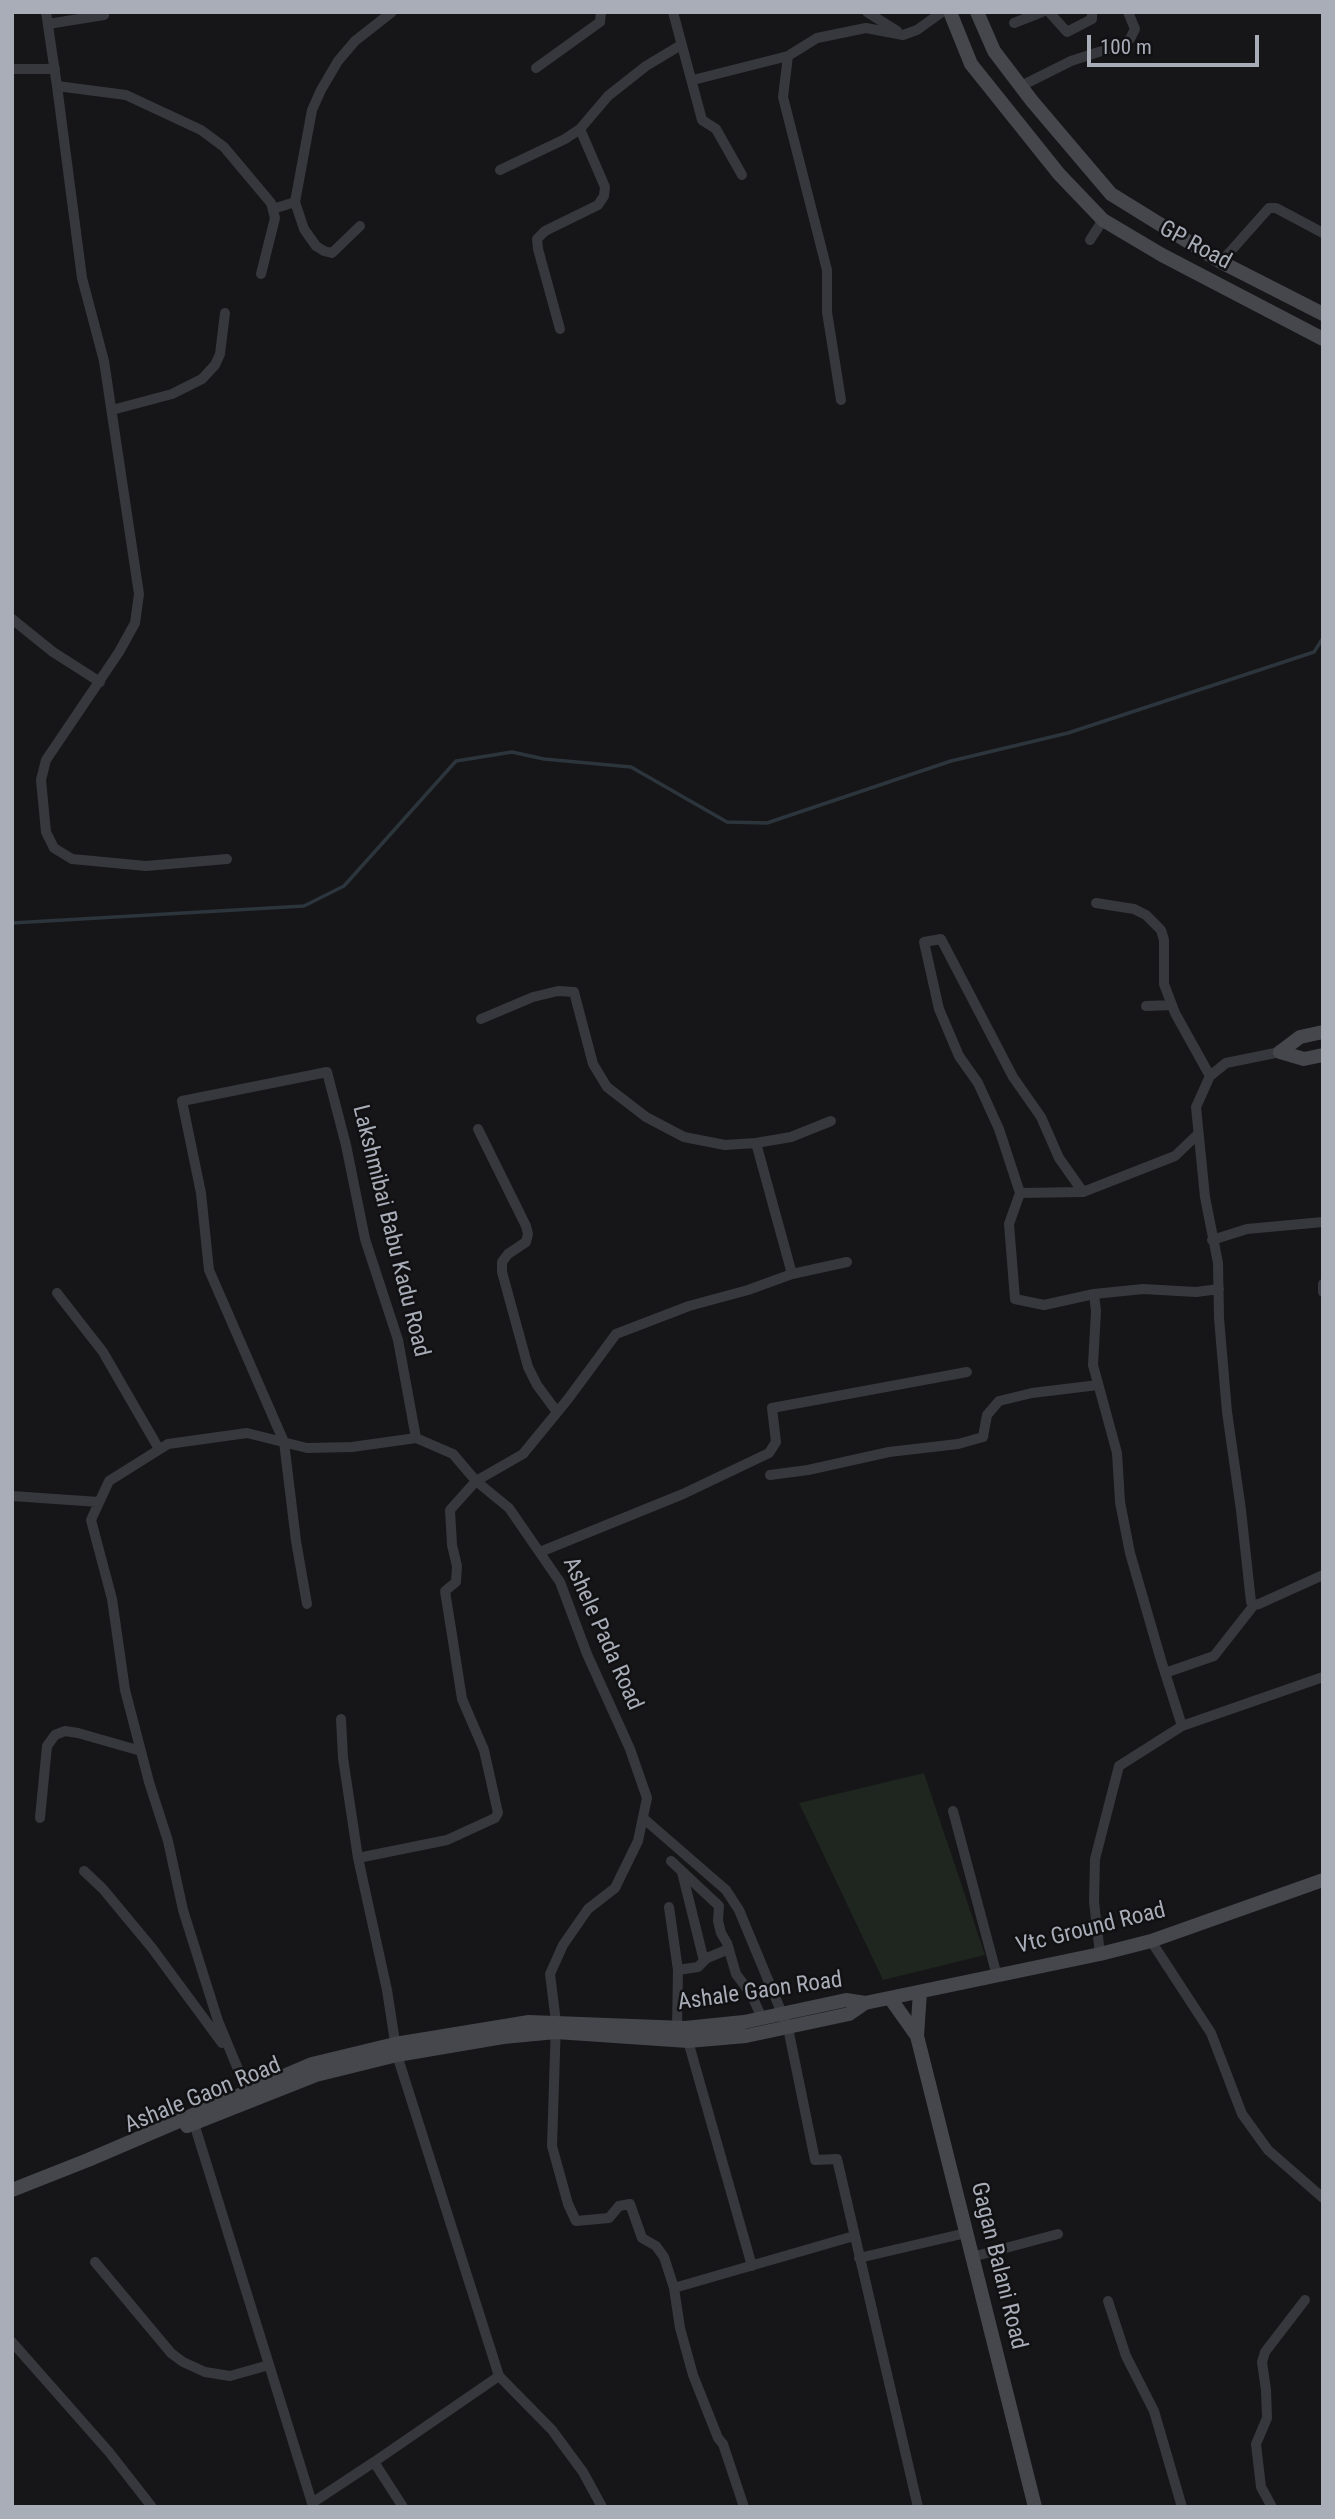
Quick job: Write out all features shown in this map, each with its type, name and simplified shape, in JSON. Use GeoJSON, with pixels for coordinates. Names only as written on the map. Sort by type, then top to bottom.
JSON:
{"type":"FeatureCollection","features":[{"type":"Feature","properties":{"kind":"street"},"geometry":{"type":"LineString","coordinates":[[104,12],[104,15],[47,18],[82,278],[104,361],[139,594],[135,623],[100,682],[46,760],[41,780],[41,801],[46,832],[54,848],[72,859],[146,866],[227,859]]}},
{"type":"Feature","properties":{"kind":"street"},"geometry":{"type":"LineString","coordinates":[[360,226],[332,253],[324,251],[316,246],[304,229],[295,202],[313,110],[321,90],[338,61],[355,41],[392,12]]}},
{"type":"Feature","properties":{"kind":"street"},"geometry":{"type":"LineString","coordinates":[[536,68],[600,22],[601,12]]}},
{"type":"Feature","properties":{"kind":"street"},"geometry":{"type":"LineString","coordinates":[[673,12],[702,120],[716,129],[742,175]]}},
{"type":"Feature","properties":{"kind":"street"},"geometry":{"type":"LineString","coordinates":[[866,12],[903,35]]}},
{"type":"Feature","properties":{"kind":"street"},"geometry":{"type":"LineString","coordinates":[[693,80],[788,56],[817,38],[866,28],[903,35],[916,30],[942,12]]}},
{"type":"Feature","properties":{"kind":"street","name":"GP Road"},"geometry":{"type":"LineString","coordinates":[[950,12],[971,64],[1059,174],[1103,220],[1162,255],[1323,339]]}},
{"type":"Feature","properties":{"kind":"street","name":"GP Road"},"geometry":{"type":"LineString","coordinates":[[977,12],[994,51],[1032,101],[1111,194],[1221,262],[1323,314]]}},
{"type":"Feature","properties":{"kind":"street"},"geometry":{"type":"LineString","coordinates":[[1014,23],[1042,12]]}},
{"type":"Feature","properties":{"kind":"street"},"geometry":{"type":"LineString","coordinates":[[1049,12],[1070,32],[1093,19],[1092,12]]}},
{"type":"Feature","properties":{"kind":"street"},"geometry":{"type":"LineString","coordinates":[[1021,86],[1071,61],[1123,44],[1130,39],[1135,29],[1128,12]]}},
{"type":"Feature","properties":{"kind":"street"},"geometry":{"type":"LineString","coordinates":[[500,170],[538,153],[580,129],[608,96],[646,66],[681,45]]}},
{"type":"Feature","properties":{"kind":"street"},"geometry":{"type":"LineString","coordinates":[[788,56],[783,97],[827,270],[827,313],[841,400]]}},
{"type":"Feature","properties":{"kind":"street"},"geometry":{"type":"LineString","coordinates":[[12,69],[55,69]]}},
{"type":"Feature","properties":{"kind":"street"},"geometry":{"type":"LineString","coordinates":[[57,86],[126,95],[201,130],[224,147],[271,203],[275,218],[261,274]]}},
{"type":"Feature","properties":{"kind":"street"},"geometry":{"type":"LineString","coordinates":[[1012,117],[1032,101]]}},
{"type":"Feature","properties":{"kind":"street"},"geometry":{"type":"LineString","coordinates":[[560,329],[537,239],[545,231],[598,205],[604,197],[605,187],[580,129]]}},
{"type":"Feature","properties":{"kind":"street"},"geometry":{"type":"LineString","coordinates":[[1059,174],[1077,156]]}},
{"type":"Feature","properties":{"kind":"street"},"geometry":{"type":"LineString","coordinates":[[272,209],[295,202]]}},
{"type":"Feature","properties":{"kind":"street"},"geometry":{"type":"LineString","coordinates":[[1221,262],[1269,208],[1276,208],[1323,233]]}},
{"type":"Feature","properties":{"kind":"street"},"geometry":{"type":"LineString","coordinates":[[1090,240],[1103,220]]}},
{"type":"Feature","properties":{"kind":"street"},"geometry":{"type":"LineString","coordinates":[[112,410],[173,394],[202,379],[215,365],[220,354],[225,313]]}},
{"type":"Feature","properties":{"kind":"street"},"geometry":{"type":"LineString","coordinates":[[12,619],[53,652],[100,682]]}},
{"type":"Feature","properties":{"kind":"street"},"geometry":{"type":"LineString","coordinates":[[1096,903],[1133,909],[1146,915],[1161,930],[1164,940],[1164,984],[1172,1005],[1210,1076]]}},
{"type":"Feature","properties":{"kind":"street"},"geometry":{"type":"LineString","coordinates":[[1083,1192],[1059,1158],[1041,1117],[1013,1077],[941,939],[924,942],[939,1009],[959,1056],[978,1083],[999,1129],[1020,1193],[1009,1224],[1015,1299],[1044,1305],[1094,1294],[1143,1289],[1196,1292],[1219,1289]]}},
{"type":"Feature","properties":{"kind":"street"},"geometry":{"type":"LineString","coordinates":[[481,1019],[533,998],[558,991],[574,992],[593,1064],[607,1087],[646,1117],[684,1137],[725,1145],[756,1143],[791,1137],[831,1121]]}},
{"type":"Feature","properties":{"kind":"street"},"geometry":{"type":"LineString","coordinates":[[1146,1006],[1172,1005]]}},
{"type":"Feature","properties":{"kind":"street"},"geometry":{"type":"LineString","coordinates":[[1254,1605],[1251,1602],[1248,1582],[1227,1412],[1219,1318],[1218,1263],[1212,1240],[1196,1107],[1210,1076],[1226,1063],[1280,1052],[1300,1037],[1323,1032]]}},
{"type":"Feature","properties":{"kind":"street"},"geometry":{"type":"LineString","coordinates":[[1280,1052],[1304,1059],[1323,1055]]}},
{"type":"Feature","properties":{"kind":"street","name":"Lakshmibai Babu Kadu Road"},"geometry":{"type":"LineString","coordinates":[[284,1442],[209,1270],[201,1193],[181,1101],[327,1072],[346,1145],[365,1239],[398,1340],[416,1438]]}},
{"type":"Feature","properties":{"kind":"street"},"geometry":{"type":"LineString","coordinates":[[478,1129],[526,1226],[526,1242],[508,1254],[502,1262],[502,1272],[528,1367],[537,1385],[557,1412]]}},
{"type":"Feature","properties":{"kind":"street"},"geometry":{"type":"LineString","coordinates":[[1020,1193],[1083,1192],[1175,1157],[1198,1135]]}},
{"type":"Feature","properties":{"kind":"street"},"geometry":{"type":"LineString","coordinates":[[756,1143],[792,1274]]}},
{"type":"Feature","properties":{"kind":"street"},"geometry":{"type":"LineString","coordinates":[[1212,1240],[1247,1229],[1323,1222]]}},
{"type":"Feature","properties":{"kind":"street"},"geometry":{"type":"LineString","coordinates":[[358,1858],[447,1840],[495,1818],[498,1813],[484,1750],[462,1699],[445,1591],[456,1582],[457,1566],[452,1545],[450,1510],[476,1481],[523,1454],[615,1335],[688,1306],[748,1290],[792,1274],[847,1262]]}},
{"type":"Feature","properties":{"kind":"street"},"geometry":{"type":"LineString","coordinates":[[1323,1284],[1323,1292]]}},
{"type":"Feature","properties":{"kind":"street"},"geometry":{"type":"LineString","coordinates":[[57,1293],[103,1352],[159,1449]]}},
{"type":"Feature","properties":{"kind":"street"},"geometry":{"type":"LineString","coordinates":[[1094,1294],[1096,1311],[1093,1365],[1117,1453],[1120,1502],[1130,1553],[1182,1726]]}},
{"type":"Feature","properties":{"kind":"street"},"geometry":{"type":"LineString","coordinates":[[540,1552],[682,1494],[769,1453],[776,1442],[772,1408],[967,1372]]}},
{"type":"Feature","properties":{"kind":"street"},"geometry":{"type":"LineString","coordinates":[[770,1475],[807,1470],[889,1452],[958,1444],[983,1437],[987,1415],[999,1401],[1032,1393],[1098,1385]]}},
{"type":"Feature","properties":{"kind":"street"},"geometry":{"type":"LineString","coordinates":[[248,2096],[218,2021],[183,1910],[168,1842],[125,1690],[112,1599],[91,1520],[108,1481],[168,1444],[247,1433],[307,1448],[352,1447],[416,1438]]}},
{"type":"Feature","properties":{"kind":"street","name":"Ashele Pada Road"},"geometry":{"type":"LineString","coordinates":[[416,1438],[453,1454],[476,1481],[509,1507],[560,1582],[587,1654],[630,1749],[647,1798],[638,1841],[615,1888],[588,1909],[563,1945],[550,1974],[556,2027],[552,2146],[568,2204],[576,2221],[609,2218],[619,2206],[630,2204],[642,2238],[656,2246],[664,2257],[674,2288]]}},
{"type":"Feature","properties":{"kind":"street"},"geometry":{"type":"LineString","coordinates":[[284,1442],[307,1604]]}},
{"type":"Feature","properties":{"kind":"street"},"geometry":{"type":"LineString","coordinates":[[12,1496],[99,1502]]}},
{"type":"Feature","properties":{"kind":"street"},"geometry":{"type":"LineString","coordinates":[[1165,1673],[1214,1656],[1254,1605],[1323,1575]]}},
{"type":"Feature","properties":{"kind":"street"},"geometry":{"type":"LineString","coordinates":[[1100,1954],[1094,1902],[1095,1859],[1119,1766],[1182,1726],[1323,1677]]}},
{"type":"Feature","properties":{"kind":"street"},"geometry":{"type":"LineString","coordinates":[[341,1719],[343,1758],[358,1858],[387,1990],[396,2049],[499,2376],[552,2430],[583,2472],[602,2507]]}},
{"type":"Feature","properties":{"kind":"street"},"geometry":{"type":"LineString","coordinates":[[40,1818],[47,1746],[55,1735],[65,1731],[78,1733],[141,1751]]}},
{"type":"Feature","properties":{"kind":"street"},"geometry":{"type":"LineString","coordinates":[[953,1811],[997,1976]]}},
{"type":"Feature","properties":{"kind":"street"},"geometry":{"type":"LineString","coordinates":[[643,1818],[726,1890],[739,1910],[785,2021],[814,2160],[837,2159],[918,2507]]}},
{"type":"Feature","properties":{"kind":"street"},"geometry":{"type":"LineString","coordinates":[[670,1861],[719,1906],[718,1921],[736,1974],[751,1994],[762,2018]]}},
{"type":"Feature","properties":{"kind":"street"},"geometry":{"type":"LineString","coordinates":[[84,1871],[103,1889],[152,1948],[232,2056]]}},
{"type":"Feature","properties":{"kind":"street"},"geometry":{"type":"LineString","coordinates":[[682,1872],[704,1961]]}},
{"type":"Feature","properties":{"kind":"street","name":"Vtc Ground Road"},"geometry":{"type":"LineString","coordinates":[[865,2003],[1151,1941],[1323,1880]]}},
{"type":"Feature","properties":{"kind":"street"},"geometry":{"type":"LineString","coordinates":[[669,1907],[678,1970],[677,2028]]}},
{"type":"Feature","properties":{"kind":"street"},"geometry":{"type":"LineString","coordinates":[[1151,1941],[1211,2032],[1242,2114],[1268,2150],[1323,2198]]}},
{"type":"Feature","properties":{"kind":"street"},"geometry":{"type":"LineString","coordinates":[[678,1970],[698,1967],[704,1961],[729,1949]]}},
{"type":"Feature","properties":{"kind":"street","name":"Gagan Balani Road"},"geometry":{"type":"LineString","coordinates":[[920,1992],[917,2035],[1035,2507]]}},
{"type":"Feature","properties":{"kind":"street","name":"Gagan Balani Road"},"geometry":{"type":"LineString","coordinates":[[890,1998],[917,2035]]}},
{"type":"Feature","properties":{"kind":"street","name":"Ashale Gaon Road"},"geometry":{"type":"LineString","coordinates":[[556,2027],[688,2042],[746,2036],[846,2000],[865,2003]]}},
{"type":"Feature","properties":{"kind":"street","name":"Ashale Gaon Road"},"geometry":{"type":"LineString","coordinates":[[12,2190],[314,2069],[503,2025],[677,2028],[762,2018],[785,2021]]}},
{"type":"Feature","properties":{"kind":"street"},"geometry":{"type":"LineString","coordinates":[[688,2042],[752,2266]]}},
{"type":"Feature","properties":{"kind":"street"},"geometry":{"type":"LineString","coordinates":[[192,2119],[269,2365],[309,2505],[499,2376]]}},
{"type":"Feature","properties":{"kind":"street","name":"Ashale Gaon Road"},"geometry":{"type":"LineString","coordinates":[[12,2198],[52,2184],[192,2119]]}},
{"type":"Feature","properties":{"kind":"street"},"geometry":{"type":"LineString","coordinates":[[859,2258],[966,2233]]}},
{"type":"Feature","properties":{"kind":"street"},"geometry":{"type":"LineString","coordinates":[[972,2257],[1058,2234]]}},
{"type":"Feature","properties":{"kind":"street"},"geometry":{"type":"LineString","coordinates":[[744,2507],[723,2444],[718,2438],[693,2375],[680,2328],[674,2288],[854,2236]]}},
{"type":"Feature","properties":{"kind":"street"},"geometry":{"type":"LineString","coordinates":[[95,2262],[171,2353],[183,2362],[205,2372],[229,2376],[269,2365]]}},
{"type":"Feature","properties":{"kind":"street"},"geometry":{"type":"LineString","coordinates":[[1272,2507],[1261,2487],[1256,2444],[1267,2417],[1262,2362],[1265,2352],[1305,2300]]}},
{"type":"Feature","properties":{"kind":"street"},"geometry":{"type":"LineString","coordinates":[[1108,2301],[1126,2356],[1154,2411],[1182,2507]]}},
{"type":"Feature","properties":{"kind":"street"},"geometry":{"type":"LineString","coordinates":[[12,2342],[109,2452],[152,2507]]}},
{"type":"Feature","properties":{"kind":"street"},"geometry":{"type":"LineString","coordinates":[[373,2462],[403,2507]]}},
{"type":"Feature","properties":{"kind":"shaded area"},"geometry":{"type":"Polygon","coordinates":[[[924,1773],[985,1955],[883,1980],[799,1803],[924,1773]]]}},
{"type":"Feature","properties":{"kind":"waterway"},"geometry":{"type":"LineString","coordinates":[[12,923],[304,906],[344,886],[456,761],[512,752],[544,759],[631,767],[727,822],[767,823],[951,761],[1068,733],[1314,652],[1323,638]]}}]}
